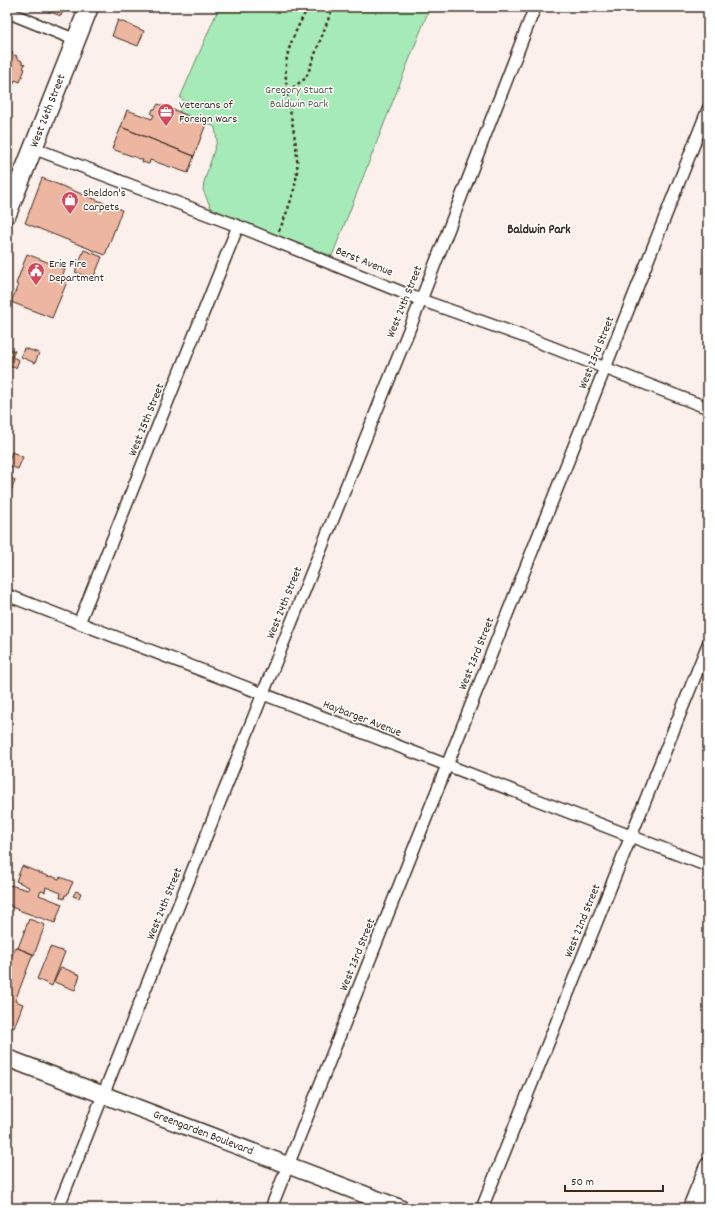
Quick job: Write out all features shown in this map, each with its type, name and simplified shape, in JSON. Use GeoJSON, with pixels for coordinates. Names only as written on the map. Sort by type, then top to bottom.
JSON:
{"type":"FeatureCollection","features":[{"type":"Feature","properties":{"kind":"main road","name":"West 26th Street"},"geometry":{"type":"LineString","coordinates":[[7,214],[89,7]]}},
{"type":"Feature","properties":{"kind":"street","name":"West 24th Street"},"geometry":{"type":"LineString","coordinates":[[58,1208],[262,694],[421,300],[535,7]]}},
{"type":"Feature","properties":{"kind":"street"},"geometry":{"type":"LineString","coordinates":[[7,12],[76,40]]}},
{"type":"Feature","properties":{"kind":"street","name":"West 23rd Street"},"geometry":{"type":"LineString","coordinates":[[271,1208],[708,109]]}},
{"type":"Feature","properties":{"kind":"street","name":"Berst Avenue"},"geometry":{"type":"LineString","coordinates":[[33,148],[274,240],[421,300],[528,338],[708,408]]}},
{"type":"Feature","properties":{"kind":"street","name":"West 25th Street"},"geometry":{"type":"LineString","coordinates":[[79,623],[238,226]]}},
{"type":"Feature","properties":{"kind":"street","name":"Haybarger Avenue"},"geometry":{"type":"LineString","coordinates":[[7,595],[708,866]]}},
{"type":"Feature","properties":{"kind":"street","name":"West 22nd Street"},"geometry":{"type":"LineString","coordinates":[[482,1208],[708,644]]}},
{"type":"Feature","properties":{"kind":"street","name":"Greengarden Boulevard"},"geometry":{"type":"LineString","coordinates":[[7,1058],[400,1208]]}},
{"type":"Feature","properties":{"kind":"street"},"geometry":{"type":"LineString","coordinates":[[691,1208],[708,1166]]}},
{"type":"Feature","properties":{"kind":"path"},"geometry":{"type":"LineString","coordinates":[[274,240],[289,205],[295,186],[297,158],[286,77],[288,52],[308,7]]}},
{"type":"Feature","properties":{"kind":"path"},"geometry":{"type":"LineString","coordinates":[[288,91],[306,78],[331,12]]}},
{"type":"Feature","properties":{"kind":"green space","name":"Gregory Stuart Baldwin Park"},"geometry":{"type":"Polygon","coordinates":[[[219,7],[430,7],[332,256],[249,225],[211,208],[203,190],[204,182],[217,141],[215,127],[179,112],[184,100],[180,98],[219,7]]]}},
{"type":"Feature","properties":{"kind":"building"},"geometry":{"type":"Polygon","coordinates":[[[37,7],[64,7],[61,16],[37,7]]]}},
{"type":"Feature","properties":{"kind":"building"},"geometry":{"type":"Polygon","coordinates":[[[118,20],[144,31],[138,46],[112,36],[118,20]]]}},
{"type":"Feature","properties":{"kind":"building"},"geometry":{"type":"Polygon","coordinates":[[[7,50],[17,56],[16,58],[25,64],[23,68],[25,69],[20,82],[15,80],[12,89],[7,87],[7,50]]]}},
{"type":"Feature","properties":{"kind":"building"},"geometry":{"type":"Polygon","coordinates":[[[158,104],[206,124],[194,156],[121,127],[127,110],[152,119],[154,115],[151,114],[153,109],[155,109],[158,104]]]}},
{"type":"Feature","properties":{"kind":"building"},"geometry":{"type":"Polygon","coordinates":[[[121,127],[194,156],[188,173],[150,160],[149,164],[142,162],[143,160],[112,149],[121,127]]]}},
{"type":"Feature","properties":{"kind":"building"},"geometry":{"type":"Polygon","coordinates":[[[42,178],[122,210],[105,255],[25,223],[42,178]]]}},
{"type":"Feature","properties":{"kind":"building"},"geometry":{"type":"Polygon","coordinates":[[[84,250],[102,257],[93,279],[75,272],[84,250]]]}},
{"type":"Feature","properties":{"kind":"building"},"geometry":{"type":"Polygon","coordinates":[[[27,254],[65,269],[61,280],[67,282],[52,318],[11,302],[18,285],[16,284],[27,254]]]}},
{"type":"Feature","properties":{"kind":"building"},"geometry":{"type":"Polygon","coordinates":[[[7,348],[15,351],[12,357],[19,360],[16,368],[9,366],[7,368],[7,348]]]}},
{"type":"Feature","properties":{"kind":"building"},"geometry":{"type":"Polygon","coordinates":[[[24,348],[39,353],[35,363],[21,357],[24,348]]]}},
{"type":"Feature","properties":{"kind":"building"},"geometry":{"type":"Polygon","coordinates":[[[12,452],[23,457],[18,469],[7,465],[12,452]]]}},
{"type":"Feature","properties":{"kind":"building"},"geometry":{"type":"Polygon","coordinates":[[[7,477],[15,480],[11,492],[7,491],[7,477]]]}},
{"type":"Feature","properties":{"kind":"building"},"geometry":{"type":"Polygon","coordinates":[[[22,866],[50,877],[59,879],[60,877],[73,882],[64,899],[60,897],[61,893],[46,887],[45,892],[41,891],[39,895],[62,904],[55,923],[21,911],[7,903],[7,894],[10,885],[28,890],[29,887],[16,881],[22,866]]]}},
{"type":"Feature","properties":{"kind":"building"},"geometry":{"type":"Polygon","coordinates":[[[76,891],[81,893],[79,898],[73,896],[76,891]]]}},
{"type":"Feature","properties":{"kind":"building"},"geometry":{"type":"Polygon","coordinates":[[[29,919],[45,925],[34,955],[18,948],[29,919]]]}},
{"type":"Feature","properties":{"kind":"building"},"geometry":{"type":"Polygon","coordinates":[[[15,947],[33,954],[15,1001],[23,1004],[14,1028],[7,1026],[7,968],[15,947]]]}},
{"type":"Feature","properties":{"kind":"building"},"geometry":{"type":"Polygon","coordinates":[[[50,947],[65,952],[52,986],[37,979],[50,947]]]}},
{"type":"Feature","properties":{"kind":"building"},"geometry":{"type":"Polygon","coordinates":[[[61,967],[80,975],[75,990],[54,982],[61,967]]]}},
{"type":"Feature","properties":{"kind":"place","name":"Veterans of Foreign Wars"},"geometry":{"type":"Point","coordinates":[166,127]}},
{"type":"Feature","properties":{"kind":"place","name":"Sheldon's Carpets"},"geometry":{"type":"Point","coordinates":[70,215]}},
{"type":"Feature","properties":{"kind":"place","name":"Erie Fire Department"},"geometry":{"type":"Point","coordinates":[36,286]}},
{"type":"Feature","properties":{"kind":"district","name":"Baldwin Park"},"geometry":{"type":"Point","coordinates":[539,230]}}]}
